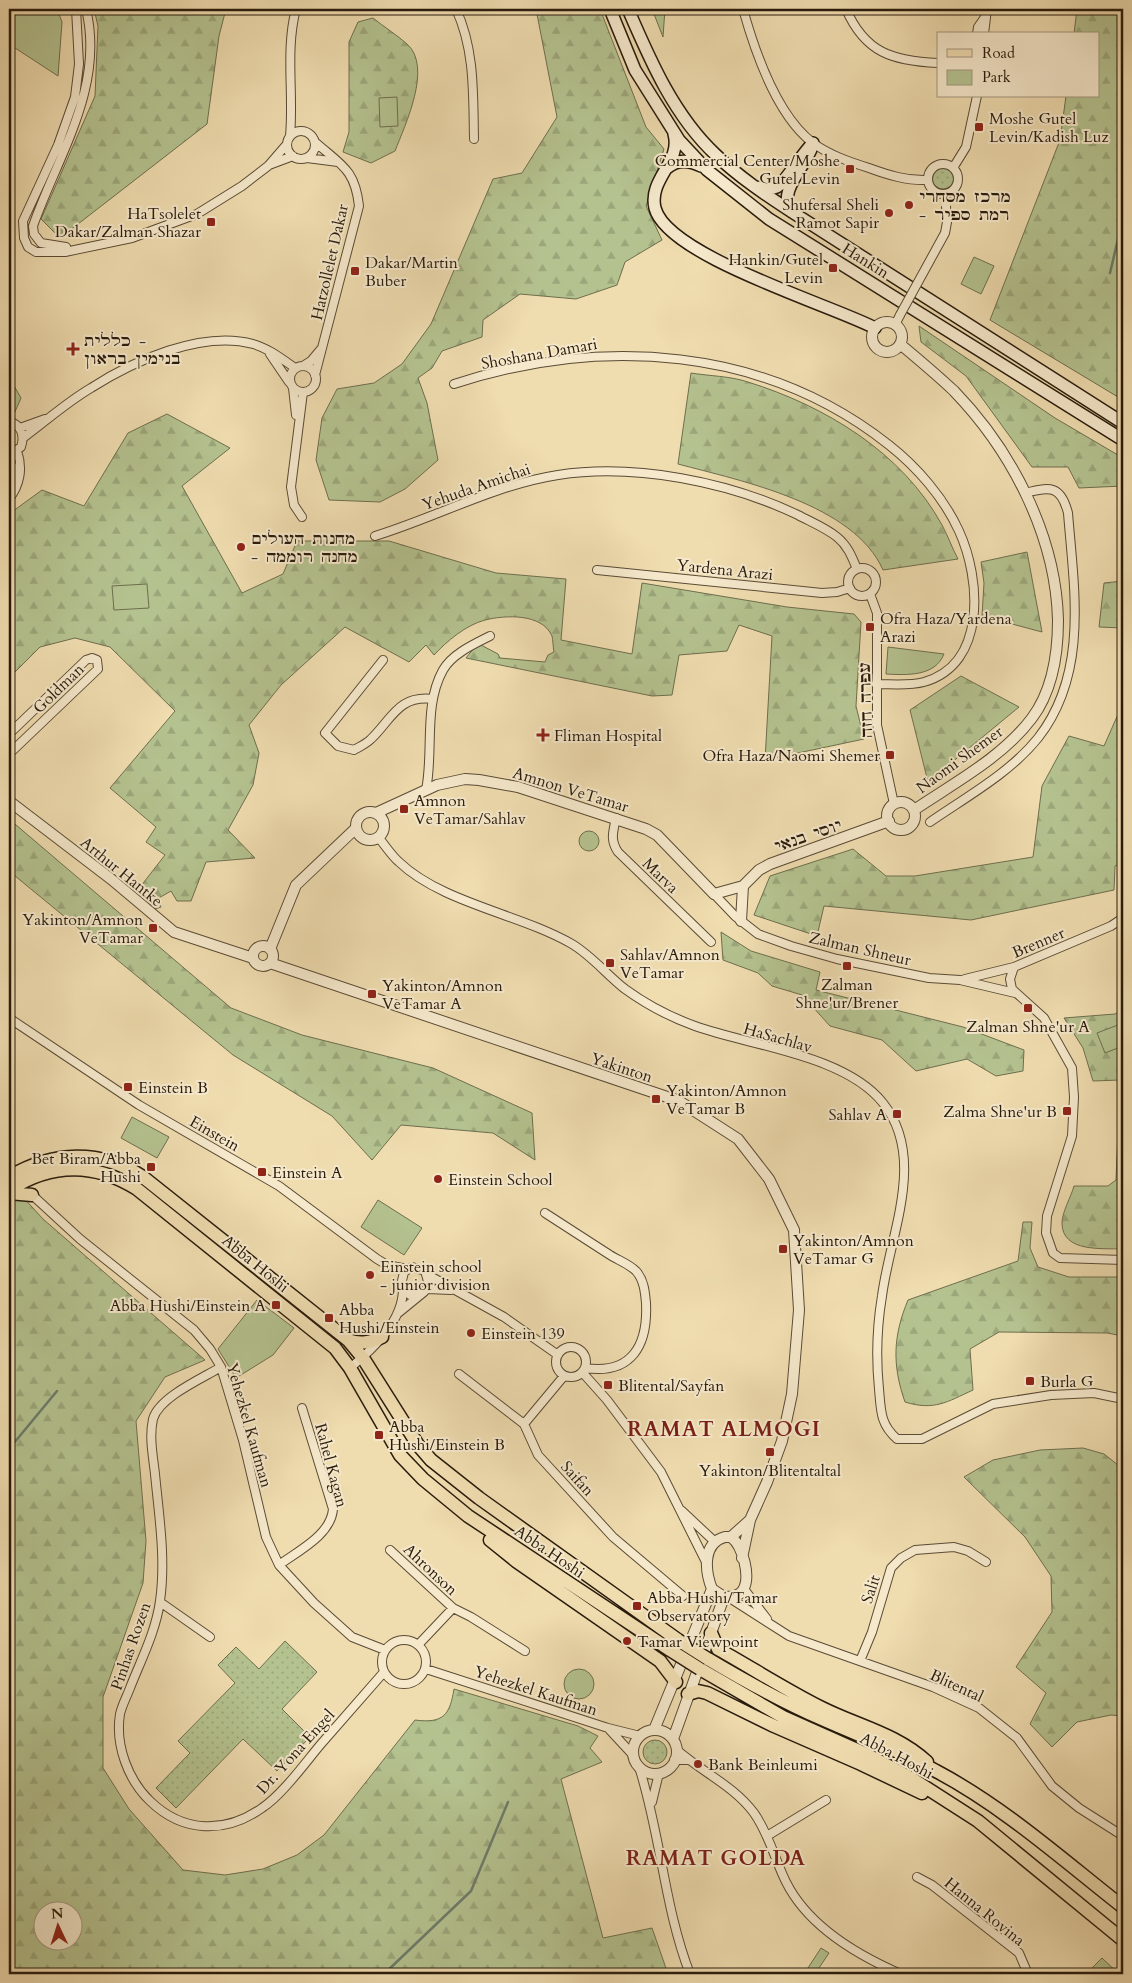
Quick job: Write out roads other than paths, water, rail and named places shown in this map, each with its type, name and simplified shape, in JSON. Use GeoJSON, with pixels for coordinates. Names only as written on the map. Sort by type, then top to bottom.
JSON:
{"type":"FeatureCollection","features":[{"type":"Feature","properties":{"kind":"main road","name":"Hankin"},"geometry":{"type":"LineString","coordinates":[[610,9],[635,70],[686,150],[707,170],[769,219],[1123,440]]}},
{"type":"Feature","properties":{"kind":"main road","name":"Hankin"},"geometry":{"type":"LineString","coordinates":[[628,9],[649,58],[692,126],[716,156],[792,212],[1123,423]]}},
{"type":"Feature","properties":{"kind":"main road"},"geometry":{"type":"LineString","coordinates":[[673,130],[675,151],[654,192],[655,208],[658,215],[684,241],[719,261],[777,288],[875,328]]}},
{"type":"Feature","properties":{"kind":"main road"},"geometry":{"type":"LineString","coordinates":[[756,187],[769,189],[780,185],[799,158],[813,143]]}},
{"type":"Feature","properties":{"kind":"main road"},"geometry":{"type":"LineString","coordinates":[[792,212],[788,202],[788,191],[806,162],[813,143]]}},
{"type":"Feature","properties":{"kind":"main road"},"geometry":{"type":"LineString","coordinates":[[666,169],[673,163],[683,162],[697,164],[707,170]]}},
{"type":"Feature","properties":{"kind":"main road","name":"Abba Hoshi"},"geometry":{"type":"LineString","coordinates":[[9,1192],[38,1169],[58,1157],[81,1156],[109,1160],[128,1167],[348,1340],[363,1358],[418,1446],[431,1460],[479,1498],[678,1640],[704,1664],[783,1718],[866,1754],[911,1778],[978,1820],[1123,1940]]}},
{"type":"Feature","properties":{"kind":"main road","name":"Abba Hoshi"},"geometry":{"type":"LineString","coordinates":[[9,1177],[38,1169],[54,1171],[83,1169],[108,1173],[129,1184],[192,1231],[335,1348],[350,1368],[400,1455],[423,1479],[468,1516],[670,1650],[760,1689],[823,1720],[870,1738],[936,1771],[980,1798],[1031,1835],[1123,1907]]}},
{"type":"Feature","properties":{"kind":"main road"},"geometry":{"type":"LineString","coordinates":[[9,1192],[35,1198]]}},
{"type":"Feature","properties":{"kind":"main road"},"geometry":{"type":"LineString","coordinates":[[348,1340],[357,1343],[369,1342],[382,1336]]}},
{"type":"Feature","properties":{"kind":"main road"},"geometry":{"type":"LineString","coordinates":[[468,1516],[483,1534],[516,1561],[660,1661],[676,1682]]}},
{"type":"Feature","properties":{"kind":"main road"},"geometry":{"type":"LineString","coordinates":[[711,1633],[714,1645],[718,1649],[823,1708],[896,1739],[914,1749],[936,1771]]}},
{"type":"Feature","properties":{"kind":"main road"},"geometry":{"type":"LineString","coordinates":[[688,1694],[698,1691],[707,1693],[774,1726],[875,1770],[978,1820]]}},
{"type":"Feature","properties":{"kind":"street"},"geometry":{"type":"LineString","coordinates":[[76,9],[79,64],[75,97],[58,144],[25,212],[22,229],[28,247],[36,252],[65,252],[132,238],[197,214],[242,186],[268,166],[287,144],[290,136],[292,110],[290,55],[292,24],[296,9]]}},
{"type":"Feature","properties":{"kind":"street"},"geometry":{"type":"LineString","coordinates":[[86,9],[89,29],[89,69],[86,94],[33,226],[34,234],[41,243],[54,247],[88,248]]}},
{"type":"Feature","properties":{"kind":"street"},"geometry":{"type":"LineString","coordinates":[[456,9],[464,27],[471,53],[474,138]]}},
{"type":"Feature","properties":{"kind":"street"},"geometry":{"type":"LineString","coordinates":[[743,9],[760,63],[780,102],[800,130],[813,143],[831,154],[857,165],[901,178],[928,180],[936,191],[944,193],[952,190],[957,184],[957,175],[953,168],[946,164],[937,165],[930,172],[928,180]]}},
{"type":"Feature","properties":{"kind":"street"},"geometry":{"type":"LineString","coordinates":[[846,9],[859,33],[893,58],[937,63]]}},
{"type":"Feature","properties":{"kind":"street"},"geometry":{"type":"LineString","coordinates":[[977,32],[978,27],[987,12]]}},
{"type":"Feature","properties":{"kind":"street"},"geometry":{"type":"LineString","coordinates":[[984,32],[987,12]]}},
{"type":"Feature","properties":{"kind":"street"},"geometry":{"type":"LineString","coordinates":[[953,168],[966,147],[977,98]]}},
{"type":"Feature","properties":{"kind":"street"},"geometry":{"type":"LineString","coordinates":[[292,110],[302,130],[311,134],[315,142],[314,151],[307,158]]}},
{"type":"Feature","properties":{"kind":"street"},"geometry":{"type":"LineString","coordinates":[[290,136],[302,130]]}},
{"type":"Feature","properties":{"kind":"street","name":"Hatzollelet Dakar"},"geometry":{"type":"LineString","coordinates":[[315,142],[345,167],[355,182],[359,206],[315,375]]}},
{"type":"Feature","properties":{"kind":"street"},"geometry":{"type":"LineString","coordinates":[[287,144],[293,156]]}},
{"type":"Feature","properties":{"kind":"street"},"geometry":{"type":"LineString","coordinates":[[268,166],[293,156],[338,162]]}},
{"type":"Feature","properties":{"kind":"street"},"geometry":{"type":"LineString","coordinates":[[896,325],[945,233],[947,222],[944,193]]}},
{"type":"Feature","properties":{"kind":"street"},"geometry":{"type":"LineString","coordinates":[[885,322],[896,325],[900,331],[900,344],[893,350],[879,350],[872,337],[875,328],[885,322]]}},
{"type":"Feature","properties":{"kind":"street"},"geometry":{"type":"LineString","coordinates":[[9,456],[17,451],[23,438],[90,388],[131,367],[171,350],[196,343],[231,340],[253,344],[266,349],[299,367],[310,369],[315,375],[314,386],[309,391],[302,392],[292,385],[266,349]]}},
{"type":"Feature","properties":{"kind":"street","name":"Naomi Shemer"},"geometry":{"type":"LineString","coordinates":[[900,344],[954,392],[976,418],[994,441],[1026,493],[1038,526],[1055,586],[1058,631],[1052,675],[1034,716],[1022,731],[979,766],[914,810]]}},
{"type":"Feature","properties":{"kind":"street","name":"Hatzollelet Dakar"},"geometry":{"type":"LineString","coordinates":[[299,367],[311,361],[323,346]]}},
{"type":"Feature","properties":{"kind":"street","name":"Shoshana Damari"},"geometry":{"type":"LineString","coordinates":[[454,384],[484,374],[556,360],[637,355],[676,358],[746,372],[803,392],[870,431],[911,465],[945,506],[967,551],[974,597],[974,619],[962,655],[951,667],[936,677],[923,682],[908,685],[876,684]]}},
{"type":"Feature","properties":{"kind":"street"},"geometry":{"type":"LineString","coordinates":[[297,427],[290,374],[299,367]]}},
{"type":"Feature","properties":{"kind":"street"},"geometry":{"type":"LineString","coordinates":[[302,392],[291,486],[294,506],[302,517]]}},
{"type":"Feature","properties":{"kind":"street"},"geometry":{"type":"LineString","coordinates":[[20,428],[52,416]]}},
{"type":"Feature","properties":{"kind":"street"},"geometry":{"type":"LineString","coordinates":[[9,421],[20,428],[23,438]]}},
{"type":"Feature","properties":{"kind":"street"},"geometry":{"type":"LineString","coordinates":[[9,500],[19,484],[20,463],[17,451]]}},
{"type":"Feature","properties":{"kind":"street"},"geometry":{"type":"LineString","coordinates":[[9,461],[19,477]]}},
{"type":"Feature","properties":{"kind":"street","name":"Yehuda Amichai"},"geometry":{"type":"LineString","coordinates":[[375,536],[484,495],[536,479],[581,472],[638,474],[721,486],[777,505],[822,527],[838,538],[848,549],[857,569]]}},
{"type":"Feature","properties":{"kind":"street"},"geometry":{"type":"LineString","coordinates":[[930,822],[986,783],[1037,739],[1061,699],[1074,648],[1076,620],[1068,513],[1064,498],[1057,491],[1042,489],[1026,493]]}},
{"type":"Feature","properties":{"kind":"street"},"geometry":{"type":"LineString","coordinates":[[857,569],[870,570],[876,578],[876,587],[870,594],[856,595],[850,588],[850,575],[857,569]]}},
{"type":"Feature","properties":{"kind":"street","name":"Yardena Arazi"},"geometry":{"type":"LineString","coordinates":[[597,570],[822,592],[837,592],[850,588]]}},
{"type":"Feature","properties":{"kind":"street","name":"עפרה חזה"},"geometry":{"type":"LineString","coordinates":[[870,594],[876,614],[877,725],[894,804]]}},
{"type":"Feature","properties":{"kind":"street"},"geometry":{"type":"LineString","coordinates":[[426,790],[430,764],[429,745],[433,699],[444,669],[468,648],[490,636]]}},
{"type":"Feature","properties":{"kind":"street","name":"Goldman"},"geometry":{"type":"LineString","coordinates":[[9,734],[86,660],[92,658],[97,660],[98,669],[9,754]]}},
{"type":"Feature","properties":{"kind":"street"},"geometry":{"type":"LineString","coordinates":[[383,660],[325,733],[338,746],[354,750],[370,740],[398,706],[422,698],[433,699]]}},
{"type":"Feature","properties":{"kind":"street","name":"Amnon VeTamar"},"geometry":{"type":"LineString","coordinates":[[380,817],[426,790],[465,779],[498,782],[646,829],[657,835],[714,894]]}},
{"type":"Feature","properties":{"kind":"street","name":"Arthur Hantke"},"geometry":{"type":"LineString","coordinates":[[9,801],[111,879],[174,932],[224,950],[264,953]]}},
{"type":"Feature","properties":{"kind":"street"},"geometry":{"type":"LineString","coordinates":[[907,803],[914,810],[915,818],[907,828],[894,828],[889,821],[889,810],[894,804],[907,803]]}},
{"type":"Feature","properties":{"kind":"street"},"geometry":{"type":"LineString","coordinates":[[264,953],[280,923],[296,885],[341,844],[356,828],[357,820],[363,814],[380,817],[383,831],[378,837],[370,840],[363,838],[341,844]]}},
{"type":"Feature","properties":{"kind":"street","name":"Marva"},"geometry":{"type":"LineString","coordinates":[[616,818],[612,836],[613,845],[618,852],[711,942]]}},
{"type":"Feature","properties":{"kind":"street","name":"יוסי בנאי"},"geometry":{"type":"LineString","coordinates":[[714,894],[743,886],[759,870],[770,864],[889,821]]}},
{"type":"Feature","properties":{"kind":"street"},"geometry":{"type":"LineString","coordinates":[[356,828],[363,838]]}},
{"type":"Feature","properties":{"kind":"street","name":"HaSachlav"},"geometry":{"type":"LineString","coordinates":[[378,837],[399,862],[432,886],[573,945],[625,988],[661,1013],[696,1026],[808,1058],[841,1071],[863,1084],[881,1100],[896,1120],[901,1135],[903,1156],[900,1210],[882,1296],[877,1365],[880,1407],[885,1429],[897,1439],[922,1439],[993,1404],[1051,1394],[1094,1393],[1123,1399]]}},
{"type":"Feature","properties":{"kind":"street"},"geometry":{"type":"LineString","coordinates":[[741,921],[743,886]]}},
{"type":"Feature","properties":{"kind":"street","name":"Zalman Shneur"},"geometry":{"type":"LineString","coordinates":[[714,894],[741,921],[758,934],[837,959],[929,978],[960,980],[1015,993],[1044,1018],[1072,1068],[1074,1097],[1072,1136],[1047,1216],[1046,1233],[1049,1244],[1053,1253],[1060,1258],[1123,1260]]}},
{"type":"Feature","properties":{"kind":"street","name":"Brenner"},"geometry":{"type":"LineString","coordinates":[[960,980],[1014,967],[1110,926],[1123,918]]}},
{"type":"Feature","properties":{"kind":"street","name":"Yakinton"},"geometry":{"type":"LineString","coordinates":[[264,953],[304,976],[376,997],[612,1080],[679,1101],[738,1140],[769,1179],[794,1230],[798,1266],[799,1310],[792,1394],[782,1440],[767,1482],[750,1520],[742,1558]]}},
{"type":"Feature","properties":{"kind":"street"},"geometry":{"type":"LineString","coordinates":[[1014,967],[1010,984],[1015,993]]}},
{"type":"Feature","properties":{"kind":"street","name":"Einstein"},"geometry":{"type":"LineString","coordinates":[[9,1018],[139,1105],[279,1186],[377,1259],[387,1264],[407,1269]]}},
{"type":"Feature","properties":{"kind":"street"},"geometry":{"type":"LineString","coordinates":[[35,1198],[34,1186],[38,1169]]}},
{"type":"Feature","properties":{"kind":"street","name":"Yehezkel Kaufman"},"geometry":{"type":"LineString","coordinates":[[25,1180],[27,1190],[35,1198],[80,1239],[194,1330],[210,1349],[222,1367],[243,1440],[266,1537],[279,1565],[314,1603],[352,1637],[385,1650]]}},
{"type":"Feature","properties":{"kind":"street"},"geometry":{"type":"LineString","coordinates":[[545,1213],[636,1271],[645,1288],[646,1318],[643,1342],[631,1356],[619,1366],[608,1370],[584,1370],[574,1377],[564,1376]]}},
{"type":"Feature","properties":{"kind":"street"},"geometry":{"type":"LineString","coordinates":[[397,1314],[403,1289],[401,1281],[407,1269],[421,1268],[428,1275],[504,1317],[558,1355]]}},
{"type":"Feature","properties":{"kind":"street"},"geometry":{"type":"LineString","coordinates":[[427,1289],[428,1275]]}},
{"type":"Feature","properties":{"kind":"street"},"geometry":{"type":"LineString","coordinates":[[403,1289],[410,1295],[420,1295]]}},
{"type":"Feature","properties":{"kind":"street"},"geometry":{"type":"LineString","coordinates":[[350,1368],[363,1358],[382,1336],[397,1314],[427,1289],[457,1291]]}},
{"type":"Feature","properties":{"kind":"street"},"geometry":{"type":"LineString","coordinates":[[564,1376],[556,1364],[558,1355],[570,1348],[580,1350],[585,1358],[584,1370],[661,1472],[707,1564],[712,1589],[676,1682],[654,1730]]}},
{"type":"Feature","properties":{"kind":"street","name":"Pinhas Rozen"},"geometry":{"type":"LineString","coordinates":[[183,1822],[155,1806],[137,1788],[126,1765],[121,1740],[120,1714],[149,1640],[160,1602],[162,1552],[151,1438],[154,1418],[158,1409],[173,1395],[222,1367]]}},
{"type":"Feature","properties":{"kind":"street","name":"Saifan"},"geometry":{"type":"LineString","coordinates":[[460,1374],[524,1424],[538,1455],[613,1537],[683,1596]]}},
{"type":"Feature","properties":{"kind":"street"},"geometry":{"type":"LineString","coordinates":[[524,1424],[564,1376]]}},
{"type":"Feature","properties":{"kind":"street","name":"Rahel Kagan"},"geometry":{"type":"LineString","coordinates":[[279,1565],[327,1528],[332,1519],[333,1509],[302,1408]]}},
{"type":"Feature","properties":{"kind":"street"},"geometry":{"type":"LineString","coordinates":[[679,1508],[714,1541]]}},
{"type":"Feature","properties":{"kind":"street","name":"Yakinton"},"geometry":{"type":"LineString","coordinates":[[731,1537],[750,1520]]}},
{"type":"Feature","properties":{"kind":"street"},"geometry":{"type":"LineString","coordinates":[[707,1564],[709,1549],[714,1541],[731,1537],[739,1546],[745,1574],[744,1590],[740,1594],[726,1597],[712,1589]]}},
{"type":"Feature","properties":{"kind":"street","name":"Salit"},"geometry":{"type":"LineString","coordinates":[[860,1661],[872,1632],[891,1568],[901,1558],[915,1550],[954,1547],[968,1551],[986,1562]]}},
{"type":"Feature","properties":{"kind":"street","name":"Ahronson"},"geometry":{"type":"LineString","coordinates":[[390,1550],[453,1608],[524,1651]]}},
{"type":"Feature","properties":{"kind":"street","name":"Blitental"},"geometry":{"type":"LineString","coordinates":[[744,1590],[772,1624]]}},
{"type":"Feature","properties":{"kind":"street"},"geometry":{"type":"LineString","coordinates":[[651,1804],[659,1774],[672,1766],[676,1755],[673,1739],[688,1694],[726,1597]]}},
{"type":"Feature","properties":{"kind":"street","name":"Blitental"},"geometry":{"type":"LineString","coordinates":[[726,1597],[789,1636],[960,1698],[979,1708],[1016,1738],[1052,1786],[1079,1808],[1123,1836]]}},
{"type":"Feature","properties":{"kind":"street"},"geometry":{"type":"LineString","coordinates":[[160,1602],[210,1636]]}},
{"type":"Feature","properties":{"kind":"street","name":"Ahronson"},"geometry":{"type":"LineString","coordinates":[[418,1645],[453,1608]]}},
{"type":"Feature","properties":{"kind":"street"},"geometry":{"type":"LineString","coordinates":[[404,1640],[418,1645],[426,1656],[426,1669],[417,1681],[410,1684],[394,1683],[384,1672],[382,1657],[385,1650],[397,1641],[404,1640]]}},
{"type":"Feature","properties":{"kind":"street","name":"Yehezkel Kaufman"},"geometry":{"type":"LineString","coordinates":[[426,1669],[608,1728],[640,1736]]}},
{"type":"Feature","properties":{"kind":"street","name":"Dr. Yona Engel"},"geometry":{"type":"LineString","coordinates":[[183,1822],[207,1828],[232,1823],[263,1808],[294,1776],[384,1672]]}},
{"type":"Feature","properties":{"kind":"street","name":"Yehezkel Kaufman"},"geometry":{"type":"LineString","coordinates":[[608,1728],[633,1754]]}},
{"type":"Feature","properties":{"kind":"street"},"geometry":{"type":"LineString","coordinates":[[673,1739],[668,1734],[654,1730],[640,1736],[633,1754],[651,1804],[673,1924],[690,1974]]}},
{"type":"Feature","properties":{"kind":"street"},"geometry":{"type":"LineString","coordinates":[[676,1755],[689,1760],[743,1799],[755,1814],[767,1836],[787,1883],[807,1913],[834,1936],[879,1965],[900,1974]]}},
{"type":"Feature","properties":{"kind":"street"},"geometry":{"type":"LineString","coordinates":[[639,1767],[645,1771],[659,1774]]}},
{"type":"Feature","properties":{"kind":"street"},"geometry":{"type":"LineString","coordinates":[[767,1836],[826,1800]]}},
{"type":"Feature","properties":{"kind":"street","name":"Hanna Rovina"},"geometry":{"type":"LineString","coordinates":[[917,1876],[932,1885],[1019,1953],[1028,1974]]}},
{"type":"Feature","properties":{"kind":"waterway"},"geometry":{"type":"LineString","coordinates":[[1110,273],[1123,218]]}},
{"type":"Feature","properties":{"kind":"waterway"},"geometry":{"type":"LineString","coordinates":[[9,1449],[57,1391]]}},
{"type":"Feature","properties":{"kind":"waterway"},"geometry":{"type":"LineString","coordinates":[[384,1974],[471,1891],[508,1802]]}},
{"type":"Feature","properties":{"kind":"place","name":"Moshe Gutel Levin/Kadish Luz"},"geometry":{"type":"Point","coordinates":[979,127]}},
{"type":"Feature","properties":{"kind":"place","name":"Commercial Center/Moshe Gutel Levin"},"geometry":{"type":"Point","coordinates":[850,169]}},
{"type":"Feature","properties":{"kind":"place","name":"מרכז מסחרי - רמת ספיר"},"geometry":{"type":"Point","coordinates":[909,205]}},
{"type":"Feature","properties":{"kind":"place","name":"Shufersal Sheli Ramot Sapir"},"geometry":{"type":"Point","coordinates":[889,213]}},
{"type":"Feature","properties":{"kind":"place","name":"HaTsolelet Dakar/Zalman Shazar"},"geometry":{"type":"Point","coordinates":[211,222]}},
{"type":"Feature","properties":{"kind":"place","name":"Hankin/Gutel Levin"},"geometry":{"type":"Point","coordinates":[833,268]}},
{"type":"Feature","properties":{"kind":"place","name":"Dakar/Martin Buber"},"geometry":{"type":"Point","coordinates":[355,271]}},
{"type":"Feature","properties":{"kind":"place","name":"כללית - בנימין בראון"},"geometry":{"type":"Point","coordinates":[73,349]}},
{"type":"Feature","properties":{"kind":"place","name":"מחנות העולים - מחנה רוממה"},"geometry":{"type":"Point","coordinates":[241,547]}},
{"type":"Feature","properties":{"kind":"place","name":"Ofra Haza/Yardena Arazi"},"geometry":{"type":"Point","coordinates":[870,627]}},
{"type":"Feature","properties":{"kind":"place","name":"Fliman Hospital"},"geometry":{"type":"Point","coordinates":[543,735]}},
{"type":"Feature","properties":{"kind":"place","name":"Ofra Haza/Naomi Shemer"},"geometry":{"type":"Point","coordinates":[890,755]}},
{"type":"Feature","properties":{"kind":"place","name":"Amnon VeTamar/Sahlav"},"geometry":{"type":"Point","coordinates":[404,809]}},
{"type":"Feature","properties":{"kind":"place","name":"Yakinton/Amnon VeTamar"},"geometry":{"type":"Point","coordinates":[153,928]}},
{"type":"Feature","properties":{"kind":"place","name":"Sahlav/Amnon VeTamar"},"geometry":{"type":"Point","coordinates":[610,963]}},
{"type":"Feature","properties":{"kind":"place","name":"Zalman Shne'ur/Brener"},"geometry":{"type":"Point","coordinates":[847,966]}},
{"type":"Feature","properties":{"kind":"place","name":"Yakinton/Amnon VeTamar A"},"geometry":{"type":"Point","coordinates":[372,994]}},
{"type":"Feature","properties":{"kind":"place","name":"Zalman Shne'ur A"},"geometry":{"type":"Point","coordinates":[1028,1008]}},
{"type":"Feature","properties":{"kind":"place","name":"Einstein B"},"geometry":{"type":"Point","coordinates":[128,1087]}},
{"type":"Feature","properties":{"kind":"place","name":"Yakinton/Amnon VeTamar B"},"geometry":{"type":"Point","coordinates":[656,1099]}},
{"type":"Feature","properties":{"kind":"place","name":"Zalma Shne'ur B"},"geometry":{"type":"Point","coordinates":[1067,1111]}},
{"type":"Feature","properties":{"kind":"place","name":"Sahlav A"},"geometry":{"type":"Point","coordinates":[897,1114]}},
{"type":"Feature","properties":{"kind":"place","name":"Bet Biram/Abba Hushi"},"geometry":{"type":"Point","coordinates":[151,1167]}},
{"type":"Feature","properties":{"kind":"place","name":"Einstein A"},"geometry":{"type":"Point","coordinates":[262,1172]}},
{"type":"Feature","properties":{"kind":"place","name":"Einstein School"},"geometry":{"type":"Point","coordinates":[438,1179]}},
{"type":"Feature","properties":{"kind":"place","name":"Yakinton/Amnon VeTamar G"},"geometry":{"type":"Point","coordinates":[783,1249]}},
{"type":"Feature","properties":{"kind":"place","name":"Einstein school - junior division"},"geometry":{"type":"Point","coordinates":[370,1275]}},
{"type":"Feature","properties":{"kind":"place","name":"Abba Hushi/Einstein A"},"geometry":{"type":"Point","coordinates":[276,1305]}},
{"type":"Feature","properties":{"kind":"place","name":"Abba Hushi/Einstein"},"geometry":{"type":"Point","coordinates":[329,1318]}},
{"type":"Feature","properties":{"kind":"place","name":"Einstein 139"},"geometry":{"type":"Point","coordinates":[471,1333]}},
{"type":"Feature","properties":{"kind":"place","name":"Burla G"},"geometry":{"type":"Point","coordinates":[1030,1381]}},
{"type":"Feature","properties":{"kind":"place","name":"Blitental/Sayfan"},"geometry":{"type":"Point","coordinates":[608,1385]}},
{"type":"Feature","properties":{"kind":"place","name":"Abba Hushi/Einstein B"},"geometry":{"type":"Point","coordinates":[379,1435]}},
{"type":"Feature","properties":{"kind":"place","name":"Yakinton/Blitentaltal"},"geometry":{"type":"Point","coordinates":[770,1452]}},
{"type":"Feature","properties":{"kind":"place","name":"Abba Hushi/Tamar Observatory"},"geometry":{"type":"Point","coordinates":[637,1606]}},
{"type":"Feature","properties":{"kind":"place","name":"Tamar Viewpoint"},"geometry":{"type":"Point","coordinates":[627,1641]}},
{"type":"Feature","properties":{"kind":"place","name":"Bank Beinleumi"},"geometry":{"type":"Point","coordinates":[698,1764]}},
{"type":"Feature","properties":{"kind":"district","name":"RAMAT ALMOGI"},"geometry":{"type":"Point","coordinates":[724,1429]}},
{"type":"Feature","properties":{"kind":"district","name":"RAMAT GOLDA"},"geometry":{"type":"Point","coordinates":[716,1858]}}]}
